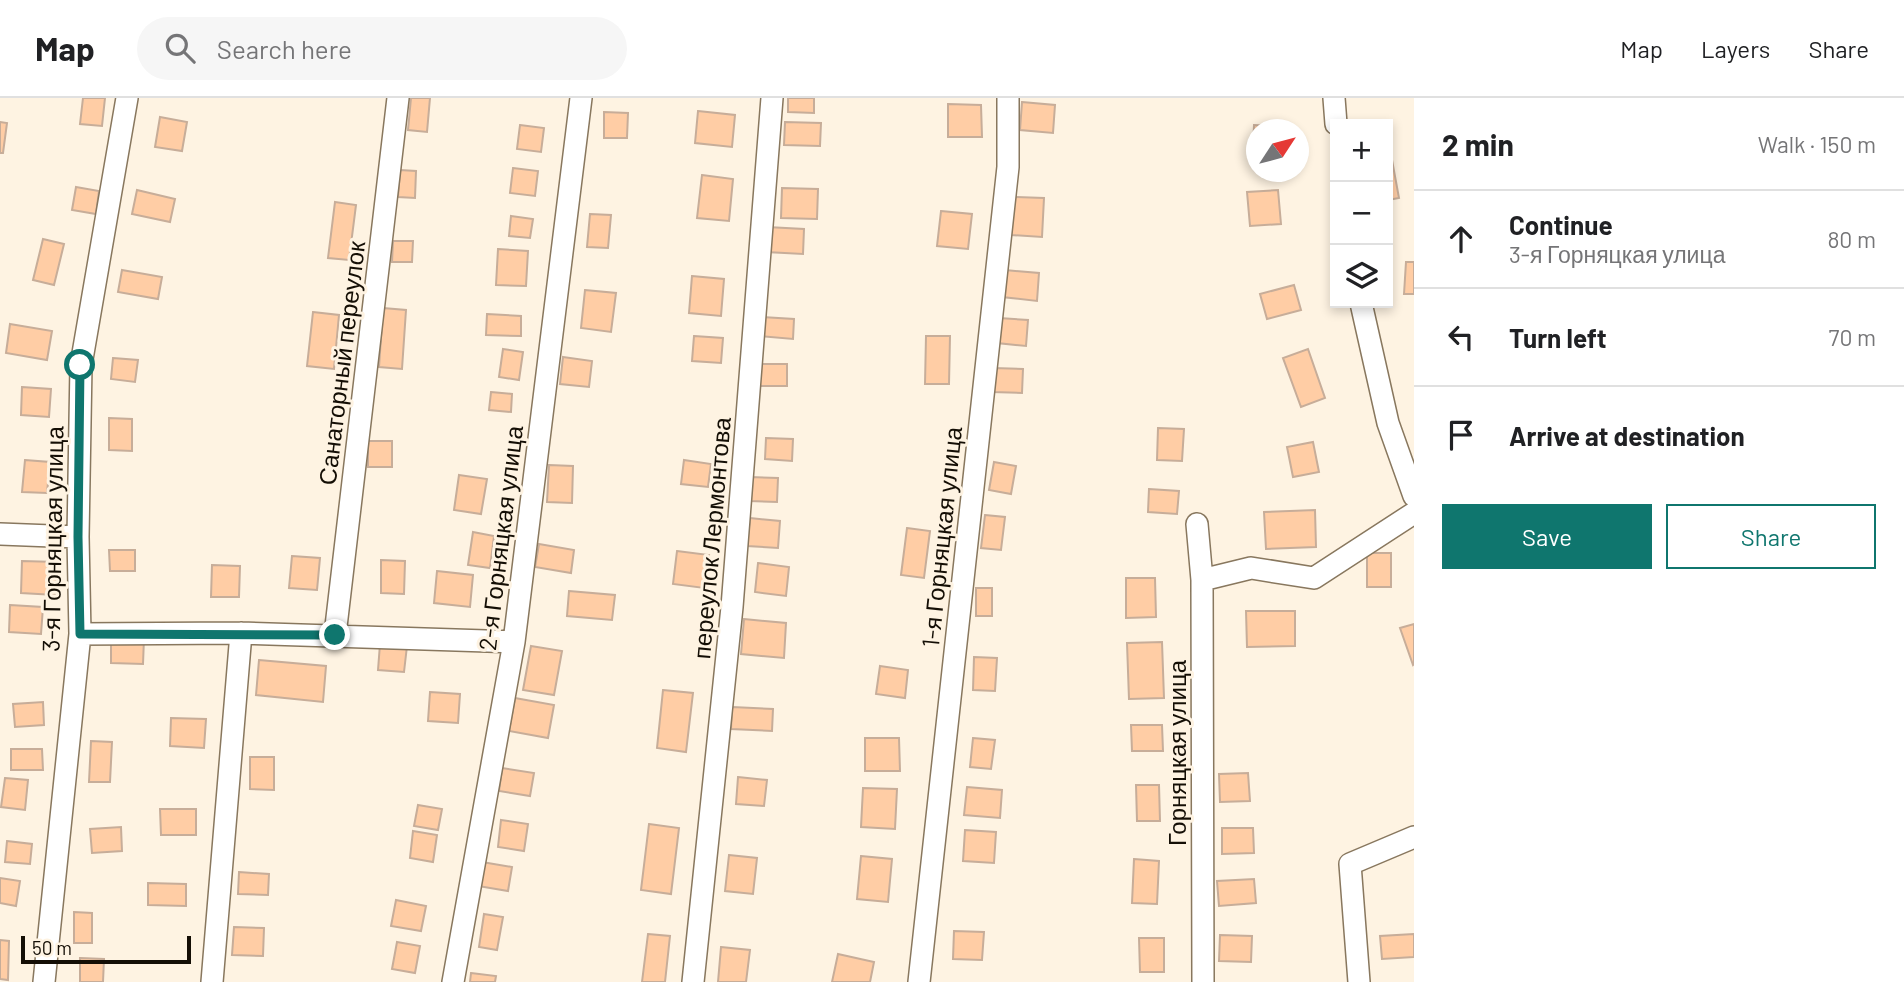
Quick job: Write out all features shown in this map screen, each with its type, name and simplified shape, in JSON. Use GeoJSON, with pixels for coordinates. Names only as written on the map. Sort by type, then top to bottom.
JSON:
{"type":"FeatureCollection","features":[{"type":"Feature","properties":{"kind":"street","name":"3-я Горняцкая улица"},"geometry":{"type":"LineString","coordinates":[[44,982],[80,634],[80,365],[127,98]]}},
{"type":"Feature","properties":{"kind":"street","name":"Санаторный переулок"},"geometry":{"type":"LineString","coordinates":[[335,635],[398,98]]}},
{"type":"Feature","properties":{"kind":"street","name":"2-я Горняцкая улица"},"geometry":{"type":"LineString","coordinates":[[453,982],[514,642],[581,98]]}},
{"type":"Feature","properties":{"kind":"street","name":"переулок Лермонтова"},"geometry":{"type":"LineString","coordinates":[[693,982],[733,607],[772,98]]}},
{"type":"Feature","properties":{"kind":"street","name":"1-я Горняцкая улица"},"geometry":{"type":"LineString","coordinates":[[919,982],[1008,167],[1008,98]]}},
{"type":"Feature","properties":{"kind":"street"},"geometry":{"type":"LineString","coordinates":[[1334,98],[1336,119]]}},
{"type":"Feature","properties":{"kind":"street"},"geometry":{"type":"LineString","coordinates":[[1362,308],[1388,423],[1414,496]]}},
{"type":"Feature","properties":{"kind":"street"},"geometry":{"type":"LineString","coordinates":[[1202,580],[1251,568],[1314,578],[1414,513]]}},
{"type":"Feature","properties":{"kind":"street","name":"Горняцкая улица"},"geometry":{"type":"LineString","coordinates":[[1197,524],[1202,580],[1203,982]]}},
{"type":"Feature","properties":{"kind":"street"},"geometry":{"type":"LineString","coordinates":[[0,534],[78,537]]}},
{"type":"Feature","properties":{"kind":"street"},"geometry":{"type":"LineString","coordinates":[[212,982],[242,633]]}},
{"type":"Feature","properties":{"kind":"street"},"geometry":{"type":"LineString","coordinates":[[80,634],[242,633],[514,642]]}},
{"type":"Feature","properties":{"kind":"street"},"geometry":{"type":"LineString","coordinates":[[1359,982],[1350,864],[1414,836]]}},
{"type":"Feature","properties":{"kind":"building"},"geometry":{"type":"Polygon","coordinates":[[[83,98],[105,98],[102,126],[80,124],[83,98]]]}},
{"type":"Feature","properties":{"kind":"building"},"geometry":{"type":"Polygon","coordinates":[[[411,98],[430,98],[427,132],[408,130],[411,98]]]}},
{"type":"Feature","properties":{"kind":"building"},"geometry":{"type":"Polygon","coordinates":[[[788,98],[814,98],[814,113],[788,112],[788,98]]]}},
{"type":"Feature","properties":{"kind":"building"},"geometry":{"type":"Polygon","coordinates":[[[1022,102],[1055,105],[1053,133],[1020,130],[1022,102]]]}},
{"type":"Feature","properties":{"kind":"building"},"geometry":{"type":"Polygon","coordinates":[[[948,104],[981,105],[982,137],[948,137],[948,104]]]}},
{"type":"Feature","properties":{"kind":"building"},"geometry":{"type":"Polygon","coordinates":[[[698,111],[735,115],[732,147],[695,143],[698,111]]]}},
{"type":"Feature","properties":{"kind":"building"},"geometry":{"type":"Polygon","coordinates":[[[604,112],[628,113],[627,138],[604,138],[604,112]]]}},
{"type":"Feature","properties":{"kind":"building"},"geometry":{"type":"Polygon","coordinates":[[[160,117],[187,122],[182,151],[155,147],[160,117]]]}},
{"type":"Feature","properties":{"kind":"building"},"geometry":{"type":"Polygon","coordinates":[[[0,122],[7,123],[3,153],[0,153],[0,122]]]}},
{"type":"Feature","properties":{"kind":"building"},"geometry":{"type":"Polygon","coordinates":[[[785,122],[821,123],[820,146],[784,145],[785,122]]]}},
{"type":"Feature","properties":{"kind":"building"},"geometry":{"type":"Polygon","coordinates":[[[520,125],[544,128],[541,152],[517,149],[520,125]]]}},
{"type":"Feature","properties":{"kind":"building"},"geometry":{"type":"Polygon","coordinates":[[[1393,165],[1399,198],[1393,199],[1393,165]]]}},
{"type":"Feature","properties":{"kind":"building"},"geometry":{"type":"Polygon","coordinates":[[[513,168],[538,171],[535,196],[510,193],[513,168]]]}},
{"type":"Feature","properties":{"kind":"building"},"geometry":{"type":"Polygon","coordinates":[[[400,170],[416,171],[415,198],[398,197],[400,170]]]}},
{"type":"Feature","properties":{"kind":"building"},"geometry":{"type":"Polygon","coordinates":[[[702,175],[733,179],[729,221],[697,218],[702,175]]]}},
{"type":"Feature","properties":{"kind":"building"},"geometry":{"type":"Polygon","coordinates":[[[76,187],[99,191],[96,214],[72,210],[76,187]]]}},
{"type":"Feature","properties":{"kind":"building"},"geometry":{"type":"Polygon","coordinates":[[[782,188],[818,189],[817,219],[781,218],[782,188]]]}},
{"type":"Feature","properties":{"kind":"building"},"geometry":{"type":"Polygon","coordinates":[[[137,190],[175,199],[170,222],[132,214],[137,190]]]}},
{"type":"Feature","properties":{"kind":"building"},"geometry":{"type":"Polygon","coordinates":[[[1278,190],[1281,224],[1250,226],[1247,192],[1278,190]]]}},
{"type":"Feature","properties":{"kind":"building"},"geometry":{"type":"Polygon","coordinates":[[[1014,197],[1044,198],[1042,237],[1011,235],[1014,197]]]}},
{"type":"Feature","properties":{"kind":"building"},"geometry":{"type":"Polygon","coordinates":[[[335,202],[356,205],[349,260],[328,258],[335,202]]]}},
{"type":"Feature","properties":{"kind":"building"},"geometry":{"type":"Polygon","coordinates":[[[941,211],[972,214],[968,249],[937,246],[941,211]]]}},
{"type":"Feature","properties":{"kind":"building"},"geometry":{"type":"Polygon","coordinates":[[[590,214],[611,215],[608,248],[587,247],[590,214]]]}},
{"type":"Feature","properties":{"kind":"building"},"geometry":{"type":"Polygon","coordinates":[[[511,216],[533,219],[530,238],[509,236],[511,216]]]}},
{"type":"Feature","properties":{"kind":"building"},"geometry":{"type":"Polygon","coordinates":[[[767,227],[804,229],[803,254],[766,252],[767,227]]]}},
{"type":"Feature","properties":{"kind":"building"},"geometry":{"type":"Polygon","coordinates":[[[43,239],[64,244],[54,285],[33,280],[43,239]]]}},
{"type":"Feature","properties":{"kind":"building"},"geometry":{"type":"Polygon","coordinates":[[[393,241],[413,241],[412,262],[392,262],[393,241]]]}},
{"type":"Feature","properties":{"kind":"building"},"geometry":{"type":"Polygon","coordinates":[[[498,249],[528,251],[526,286],[496,285],[498,249]]]}},
{"type":"Feature","properties":{"kind":"building"},"geometry":{"type":"Polygon","coordinates":[[[1406,262],[1414,262],[1414,294],[1404,294],[1406,262]]]}},
{"type":"Feature","properties":{"kind":"building"},"geometry":{"type":"Polygon","coordinates":[[[122,270],[162,277],[158,299],[118,292],[122,270]]]}},
{"type":"Feature","properties":{"kind":"building"},"geometry":{"type":"Polygon","coordinates":[[[1005,270],[1039,273],[1037,301],[1002,297],[1005,270]]]}},
{"type":"Feature","properties":{"kind":"building"},"geometry":{"type":"Polygon","coordinates":[[[692,276],[724,279],[721,316],[689,313],[692,276]]]}},
{"type":"Feature","properties":{"kind":"building"},"geometry":{"type":"Polygon","coordinates":[[[1294,285],[1301,310],[1267,319],[1260,294],[1294,285]]]}},
{"type":"Feature","properties":{"kind":"building"},"geometry":{"type":"Polygon","coordinates":[[[585,290],[616,293],[611,332],[581,328],[585,290]]]}},
{"type":"Feature","properties":{"kind":"building"},"geometry":{"type":"Polygon","coordinates":[[[383,308],[406,310],[402,369],[379,367],[383,308]]]}},
{"type":"Feature","properties":{"kind":"building"},"geometry":{"type":"Polygon","coordinates":[[[313,312],[339,315],[334,369],[307,366],[313,312]]]}},
{"type":"Feature","properties":{"kind":"building"},"geometry":{"type":"Polygon","coordinates":[[[487,314],[521,316],[521,336],[486,335],[487,314]]]}},
{"type":"Feature","properties":{"kind":"building"},"geometry":{"type":"Polygon","coordinates":[[[760,317],[794,319],[793,339],[758,336],[760,317]]]}},
{"type":"Feature","properties":{"kind":"building"},"geometry":{"type":"Polygon","coordinates":[[[999,318],[1028,320],[1026,346],[997,343],[999,318]]]}},
{"type":"Feature","properties":{"kind":"building"},"geometry":{"type":"Polygon","coordinates":[[[10,324],[52,331],[47,360],[6,353],[10,324]]]}},
{"type":"Feature","properties":{"kind":"building"},"geometry":{"type":"Polygon","coordinates":[[[694,336],[723,338],[721,363],[692,361],[694,336]]]}},
{"type":"Feature","properties":{"kind":"building"},"geometry":{"type":"Polygon","coordinates":[[[926,336],[950,336],[949,384],[925,384],[926,336]]]}},
{"type":"Feature","properties":{"kind":"building"},"geometry":{"type":"Polygon","coordinates":[[[503,349],[523,352],[519,380],[499,377],[503,349]]]}},
{"type":"Feature","properties":{"kind":"building"},"geometry":{"type":"Polygon","coordinates":[[[1308,349],[1325,398],[1301,407],[1283,358],[1308,349]]]}},
{"type":"Feature","properties":{"kind":"building"},"geometry":{"type":"Polygon","coordinates":[[[563,357],[592,361],[589,387],[560,384],[563,357]]]}},
{"type":"Feature","properties":{"kind":"building"},"geometry":{"type":"Polygon","coordinates":[[[113,358],[138,360],[135,382],[111,379],[113,358]]]}},
{"type":"Feature","properties":{"kind":"building"},"geometry":{"type":"Polygon","coordinates":[[[758,364],[787,364],[787,386],[758,386],[758,364]]]}},
{"type":"Feature","properties":{"kind":"building"},"geometry":{"type":"Polygon","coordinates":[[[993,368],[1023,369],[1022,393],[992,392],[993,368]]]}},
{"type":"Feature","properties":{"kind":"building"},"geometry":{"type":"Polygon","coordinates":[[[22,387],[51,389],[49,417],[21,415],[22,387]]]}},
{"type":"Feature","properties":{"kind":"building"},"geometry":{"type":"Polygon","coordinates":[[[491,392],[512,394],[511,412],[489,410],[491,392]]]}},
{"type":"Feature","properties":{"kind":"building"},"geometry":{"type":"Polygon","coordinates":[[[109,418],[132,419],[132,451],[109,450],[109,418]]]}},
{"type":"Feature","properties":{"kind":"building"},"geometry":{"type":"Polygon","coordinates":[[[1158,428],[1184,429],[1182,461],[1157,460],[1158,428]]]}},
{"type":"Feature","properties":{"kind":"building"},"geometry":{"type":"Polygon","coordinates":[[[766,438],[793,439],[792,461],[765,459],[766,438]]]}},
{"type":"Feature","properties":{"kind":"building"},"geometry":{"type":"Polygon","coordinates":[[[368,441],[392,441],[392,467],[368,467],[368,441]]]}},
{"type":"Feature","properties":{"kind":"building"},"geometry":{"type":"Polygon","coordinates":[[[1313,442],[1319,472],[1293,477],[1287,447],[1313,442]]]}},
{"type":"Feature","properties":{"kind":"building"},"geometry":{"type":"Polygon","coordinates":[[[25,460],[50,462],[47,493],[22,492],[25,460]]]}},
{"type":"Feature","properties":{"kind":"building"},"geometry":{"type":"Polygon","coordinates":[[[684,460],[711,464],[708,487],[681,484],[684,460]]]}},
{"type":"Feature","properties":{"kind":"building"},"geometry":{"type":"Polygon","coordinates":[[[994,462],[1016,466],[1011,494],[989,490],[994,462]]]}},
{"type":"Feature","properties":{"kind":"building"},"geometry":{"type":"Polygon","coordinates":[[[549,465],[573,466],[572,503],[547,502],[549,465]]]}},
{"type":"Feature","properties":{"kind":"building"},"geometry":{"type":"Polygon","coordinates":[[[459,475],[487,479],[481,514],[454,510],[459,475]]]}},
{"type":"Feature","properties":{"kind":"building"},"geometry":{"type":"Polygon","coordinates":[[[749,477],[778,478],[777,502],[749,501],[749,477]]]}},
{"type":"Feature","properties":{"kind":"building"},"geometry":{"type":"Polygon","coordinates":[[[1149,489],[1179,491],[1177,514],[1148,512],[1149,489]]]}},
{"type":"Feature","properties":{"kind":"building"},"geometry":{"type":"Polygon","coordinates":[[[1315,510],[1316,547],[1266,549],[1264,512],[1315,510]]]}},
{"type":"Feature","properties":{"kind":"building"},"geometry":{"type":"Polygon","coordinates":[[[985,515],[1005,517],[1001,550],[981,548],[985,515]]]}},
{"type":"Feature","properties":{"kind":"building"},"geometry":{"type":"Polygon","coordinates":[[[750,518],[780,521],[778,548],[747,546],[750,518]]]}},
{"type":"Feature","properties":{"kind":"building"},"geometry":{"type":"Polygon","coordinates":[[[907,528],[930,531],[924,578],[901,575],[907,528]]]}},
{"type":"Feature","properties":{"kind":"building"},"geometry":{"type":"Polygon","coordinates":[[[473,532],[494,536],[490,568],[468,565],[473,532]]]}},
{"type":"Feature","properties":{"kind":"building"},"geometry":{"type":"Polygon","coordinates":[[[539,544],[574,550],[571,573],[535,567],[539,544]]]}},
{"type":"Feature","properties":{"kind":"building"},"geometry":{"type":"Polygon","coordinates":[[[109,550],[135,550],[135,571],[110,571],[109,550]]]}},
{"type":"Feature","properties":{"kind":"building"},"geometry":{"type":"Polygon","coordinates":[[[677,551],[709,555],[704,588],[673,584],[677,551]]]}},
{"type":"Feature","properties":{"kind":"building"},"geometry":{"type":"Polygon","coordinates":[[[1367,553],[1391,553],[1391,587],[1367,587],[1367,553]]]}},
{"type":"Feature","properties":{"kind":"building"},"geometry":{"type":"Polygon","coordinates":[[[292,556],[320,558],[317,590],[289,588],[292,556]]]}},
{"type":"Feature","properties":{"kind":"building"},"geometry":{"type":"Polygon","coordinates":[[[381,560],[405,561],[404,594],[381,593],[381,560]]]}},
{"type":"Feature","properties":{"kind":"building"},"geometry":{"type":"Polygon","coordinates":[[[22,561],[57,562],[55,595],[21,593],[22,561]]]}},
{"type":"Feature","properties":{"kind":"building"},"geometry":{"type":"Polygon","coordinates":[[[758,563],[789,567],[786,596],[755,592],[758,563]]]}},
{"type":"Feature","properties":{"kind":"building"},"geometry":{"type":"Polygon","coordinates":[[[212,565],[240,566],[239,597],[211,597],[212,565]]]}},
{"type":"Feature","properties":{"kind":"building"},"geometry":{"type":"Polygon","coordinates":[[[437,571],[473,575],[470,607],[434,603],[437,571]]]}},
{"type":"Feature","properties":{"kind":"building"},"geometry":{"type":"Polygon","coordinates":[[[1126,578],[1155,578],[1156,617],[1126,618],[1126,578]]]}},
{"type":"Feature","properties":{"kind":"building"},"geometry":{"type":"Polygon","coordinates":[[[976,588],[992,588],[992,616],[976,616],[976,588]]]}},
{"type":"Feature","properties":{"kind":"building"},"geometry":{"type":"Polygon","coordinates":[[[569,591],[615,595],[612,620],[567,616],[569,591]]]}},
{"type":"Feature","properties":{"kind":"building"},"geometry":{"type":"Polygon","coordinates":[[[10,605],[43,607],[41,634],[9,632],[10,605]]]}},
{"type":"Feature","properties":{"kind":"building"},"geometry":{"type":"Polygon","coordinates":[[[1246,611],[1295,611],[1295,646],[1247,647],[1246,611]]]}},
{"type":"Feature","properties":{"kind":"building"},"geometry":{"type":"Polygon","coordinates":[[[744,619],[786,623],[784,658],[741,654],[744,619]]]}},
{"type":"Feature","properties":{"kind":"building"},"geometry":{"type":"Polygon","coordinates":[[[1414,624],[1414,664],[1413,665],[1400,628],[1414,624]]]}},
{"type":"Feature","properties":{"kind":"building"},"geometry":{"type":"Polygon","coordinates":[[[111,637],[144,638],[143,664],[111,663],[111,637]]]}},
{"type":"Feature","properties":{"kind":"building"},"geometry":{"type":"Polygon","coordinates":[[[1162,642],[1164,698],[1129,699],[1127,643],[1162,642]]]}},
{"type":"Feature","properties":{"kind":"building"},"geometry":{"type":"Polygon","coordinates":[[[380,644],[407,646],[404,672],[378,670],[380,644]]]}},
{"type":"Feature","properties":{"kind":"building"},"geometry":{"type":"Polygon","coordinates":[[[531,646],[562,651],[554,695],[523,690],[531,646]]]}},
{"type":"Feature","properties":{"kind":"building"},"geometry":{"type":"Polygon","coordinates":[[[974,657],[997,658],[995,691],[973,690],[974,657]]]}},
{"type":"Feature","properties":{"kind":"building"},"geometry":{"type":"Polygon","coordinates":[[[259,660],[326,666],[323,702],[256,695],[259,660]]]}},
{"type":"Feature","properties":{"kind":"building"},"geometry":{"type":"Polygon","coordinates":[[[880,666],[908,670],[905,698],[876,694],[880,666]]]}},
{"type":"Feature","properties":{"kind":"building"},"geometry":{"type":"Polygon","coordinates":[[[663,690],[693,693],[686,752],[657,748],[663,690]]]}},
{"type":"Feature","properties":{"kind":"building"},"geometry":{"type":"Polygon","coordinates":[[[430,692],[460,694],[458,723],[428,721],[430,692]]]}},
{"type":"Feature","properties":{"kind":"building"},"geometry":{"type":"Polygon","coordinates":[[[515,698],[554,705],[548,738],[509,731],[515,698]]]}},
{"type":"Feature","properties":{"kind":"building"},"geometry":{"type":"Polygon","coordinates":[[[43,702],[44,725],[15,727],[13,704],[43,702]]]}},
{"type":"Feature","properties":{"kind":"building"},"geometry":{"type":"Polygon","coordinates":[[[732,707],[773,709],[772,731],[731,729],[732,707]]]}},
{"type":"Feature","properties":{"kind":"building"},"geometry":{"type":"Polygon","coordinates":[[[171,718],[206,719],[204,748],[170,746],[171,718]]]}},
{"type":"Feature","properties":{"kind":"building"},"geometry":{"type":"Polygon","coordinates":[[[1131,725],[1162,725],[1163,751],[1132,751],[1131,725]]]}},
{"type":"Feature","properties":{"kind":"building"},"geometry":{"type":"Polygon","coordinates":[[[865,738],[899,738],[900,771],[865,771],[865,738]]]}},
{"type":"Feature","properties":{"kind":"building"},"geometry":{"type":"Polygon","coordinates":[[[973,738],[995,740],[991,769],[970,767],[973,738]]]}},
{"type":"Feature","properties":{"kind":"building"},"geometry":{"type":"Polygon","coordinates":[[[91,741],[112,742],[110,782],[89,782],[91,741]]]}},
{"type":"Feature","properties":{"kind":"building"},"geometry":{"type":"Polygon","coordinates":[[[11,749],[42,749],[43,770],[11,770],[11,749]]]}},
{"type":"Feature","properties":{"kind":"building"},"geometry":{"type":"Polygon","coordinates":[[[250,757],[274,757],[274,790],[250,789],[250,757]]]}},
{"type":"Feature","properties":{"kind":"building"},"geometry":{"type":"Polygon","coordinates":[[[502,768],[534,773],[530,796],[499,791],[502,768]]]}},
{"type":"Feature","properties":{"kind":"building"},"geometry":{"type":"Polygon","coordinates":[[[1248,773],[1250,801],[1220,802],[1219,774],[1248,773]]]}},
{"type":"Feature","properties":{"kind":"building"},"geometry":{"type":"Polygon","coordinates":[[[738,777],[767,780],[764,806],[736,804],[738,777]]]}},
{"type":"Feature","properties":{"kind":"building"},"geometry":{"type":"Polygon","coordinates":[[[5,778],[28,780],[25,810],[1,807],[5,778]]]}},
{"type":"Feature","properties":{"kind":"building"},"geometry":{"type":"Polygon","coordinates":[[[1136,785],[1159,785],[1160,821],[1137,821],[1136,785]]]}},
{"type":"Feature","properties":{"kind":"building"},"geometry":{"type":"Polygon","coordinates":[[[967,787],[1002,790],[1000,818],[964,815],[967,787]]]}},
{"type":"Feature","properties":{"kind":"building"},"geometry":{"type":"Polygon","coordinates":[[[863,788],[897,789],[895,829],[861,827],[863,788]]]}},
{"type":"Feature","properties":{"kind":"building"},"geometry":{"type":"Polygon","coordinates":[[[418,805],[442,809],[438,830],[414,826],[418,805]]]}},
{"type":"Feature","properties":{"kind":"building"},"geometry":{"type":"Polygon","coordinates":[[[160,809],[196,809],[196,835],[161,835],[160,809]]]}},
{"type":"Feature","properties":{"kind":"building"},"geometry":{"type":"Polygon","coordinates":[[[501,820],[528,824],[524,851],[498,847],[501,820]]]}},
{"type":"Feature","properties":{"kind":"building"},"geometry":{"type":"Polygon","coordinates":[[[649,824],[679,828],[671,894],[641,890],[649,824]]]}},
{"type":"Feature","properties":{"kind":"building"},"geometry":{"type":"Polygon","coordinates":[[[121,827],[122,851],[92,853],[90,829],[121,827]]]}},
{"type":"Feature","properties":{"kind":"building"},"geometry":{"type":"Polygon","coordinates":[[[1222,828],[1253,828],[1254,853],[1222,854],[1222,828]]]}},
{"type":"Feature","properties":{"kind":"building"},"geometry":{"type":"Polygon","coordinates":[[[965,830],[996,832],[994,863],[963,861],[965,830]]]}},
{"type":"Feature","properties":{"kind":"building"},"geometry":{"type":"Polygon","coordinates":[[[413,831],[437,835],[433,862],[410,858],[413,831]]]}},
{"type":"Feature","properties":{"kind":"building"},"geometry":{"type":"Polygon","coordinates":[[[7,841],[32,844],[30,864],[5,862],[7,841]]]}},
{"type":"Feature","properties":{"kind":"building"},"geometry":{"type":"Polygon","coordinates":[[[729,855],[757,858],[753,894],[725,891],[729,855]]]}},
{"type":"Feature","properties":{"kind":"building"},"geometry":{"type":"Polygon","coordinates":[[[861,856],[892,859],[888,902],[857,899],[861,856]]]}},
{"type":"Feature","properties":{"kind":"building"},"geometry":{"type":"Polygon","coordinates":[[[1134,859],[1159,861],[1157,904],[1132,903],[1134,859]]]}},
{"type":"Feature","properties":{"kind":"building"},"geometry":{"type":"Polygon","coordinates":[[[482,862],[512,867],[508,891],[478,886],[482,862]]]}},
{"type":"Feature","properties":{"kind":"building"},"geometry":{"type":"Polygon","coordinates":[[[239,872],[269,874],[268,895],[238,894],[239,872]]]}},
{"type":"Feature","properties":{"kind":"building"},"geometry":{"type":"Polygon","coordinates":[[[0,878],[20,881],[16,906],[0,903],[0,878]]]}},
{"type":"Feature","properties":{"kind":"building"},"geometry":{"type":"Polygon","coordinates":[[[1254,879],[1256,903],[1219,906],[1217,881],[1254,879]]]}},
{"type":"Feature","properties":{"kind":"building"},"geometry":{"type":"Polygon","coordinates":[[[148,883],[186,884],[186,906],[148,905],[148,883]]]}},
{"type":"Feature","properties":{"kind":"building"},"geometry":{"type":"Polygon","coordinates":[[[396,900],[426,906],[421,931],[391,926],[396,900]]]}},
{"type":"Feature","properties":{"kind":"building"},"geometry":{"type":"Polygon","coordinates":[[[74,912],[92,913],[92,943],[74,943],[74,912]]]}},
{"type":"Feature","properties":{"kind":"building"},"geometry":{"type":"Polygon","coordinates":[[[484,914],[503,917],[497,950],[479,947],[484,914]]]}},
{"type":"Feature","properties":{"kind":"building"},"geometry":{"type":"Polygon","coordinates":[[[234,927],[264,928],[263,956],[232,955],[234,927]]]}},
{"type":"Feature","properties":{"kind":"building"},"geometry":{"type":"Polygon","coordinates":[[[954,931],[984,932],[982,960],[953,959],[954,931]]]}},
{"type":"Feature","properties":{"kind":"building"},"geometry":{"type":"Polygon","coordinates":[[[648,934],[670,936],[665,982],[642,982],[648,934]]]}},
{"type":"Feature","properties":{"kind":"building"},"geometry":{"type":"Polygon","coordinates":[[[1414,934],[1414,957],[1382,959],[1380,936],[1414,934]]]}},
{"type":"Feature","properties":{"kind":"building"},"geometry":{"type":"Polygon","coordinates":[[[1220,935],[1252,936],[1251,962],[1219,961],[1220,935]]]}},
{"type":"Feature","properties":{"kind":"building"},"geometry":{"type":"Polygon","coordinates":[[[1139,938],[1164,938],[1164,972],[1140,972],[1139,938]]]}},
{"type":"Feature","properties":{"kind":"building"},"geometry":{"type":"Polygon","coordinates":[[[0,940],[9,941],[8,980],[0,979],[0,940]]]}},
{"type":"Feature","properties":{"kind":"building"},"geometry":{"type":"Polygon","coordinates":[[[397,942],[420,946],[415,973],[392,969],[397,942]]]}},
{"type":"Feature","properties":{"kind":"building"},"geometry":{"type":"Polygon","coordinates":[[[721,947],[750,950],[746,982],[718,982],[721,947]]]}},
{"type":"Feature","properties":{"kind":"building"},"geometry":{"type":"Polygon","coordinates":[[[838,954],[874,962],[870,982],[832,982],[838,954]]]}},
{"type":"Feature","properties":{"kind":"building"},"geometry":{"type":"Polygon","coordinates":[[[80,958],[104,959],[103,982],[80,982],[80,958]]]}},
{"type":"Feature","properties":{"kind":"building"},"geometry":{"type":"Polygon","coordinates":[[[471,973],[496,976],[495,982],[470,982],[471,973]]]}},
{"type":"Feature","properties":{"kind":"route"},"geometry":{"type":"LineString","coordinates":[[80,365],[80,634],[335,635]]}}]}
